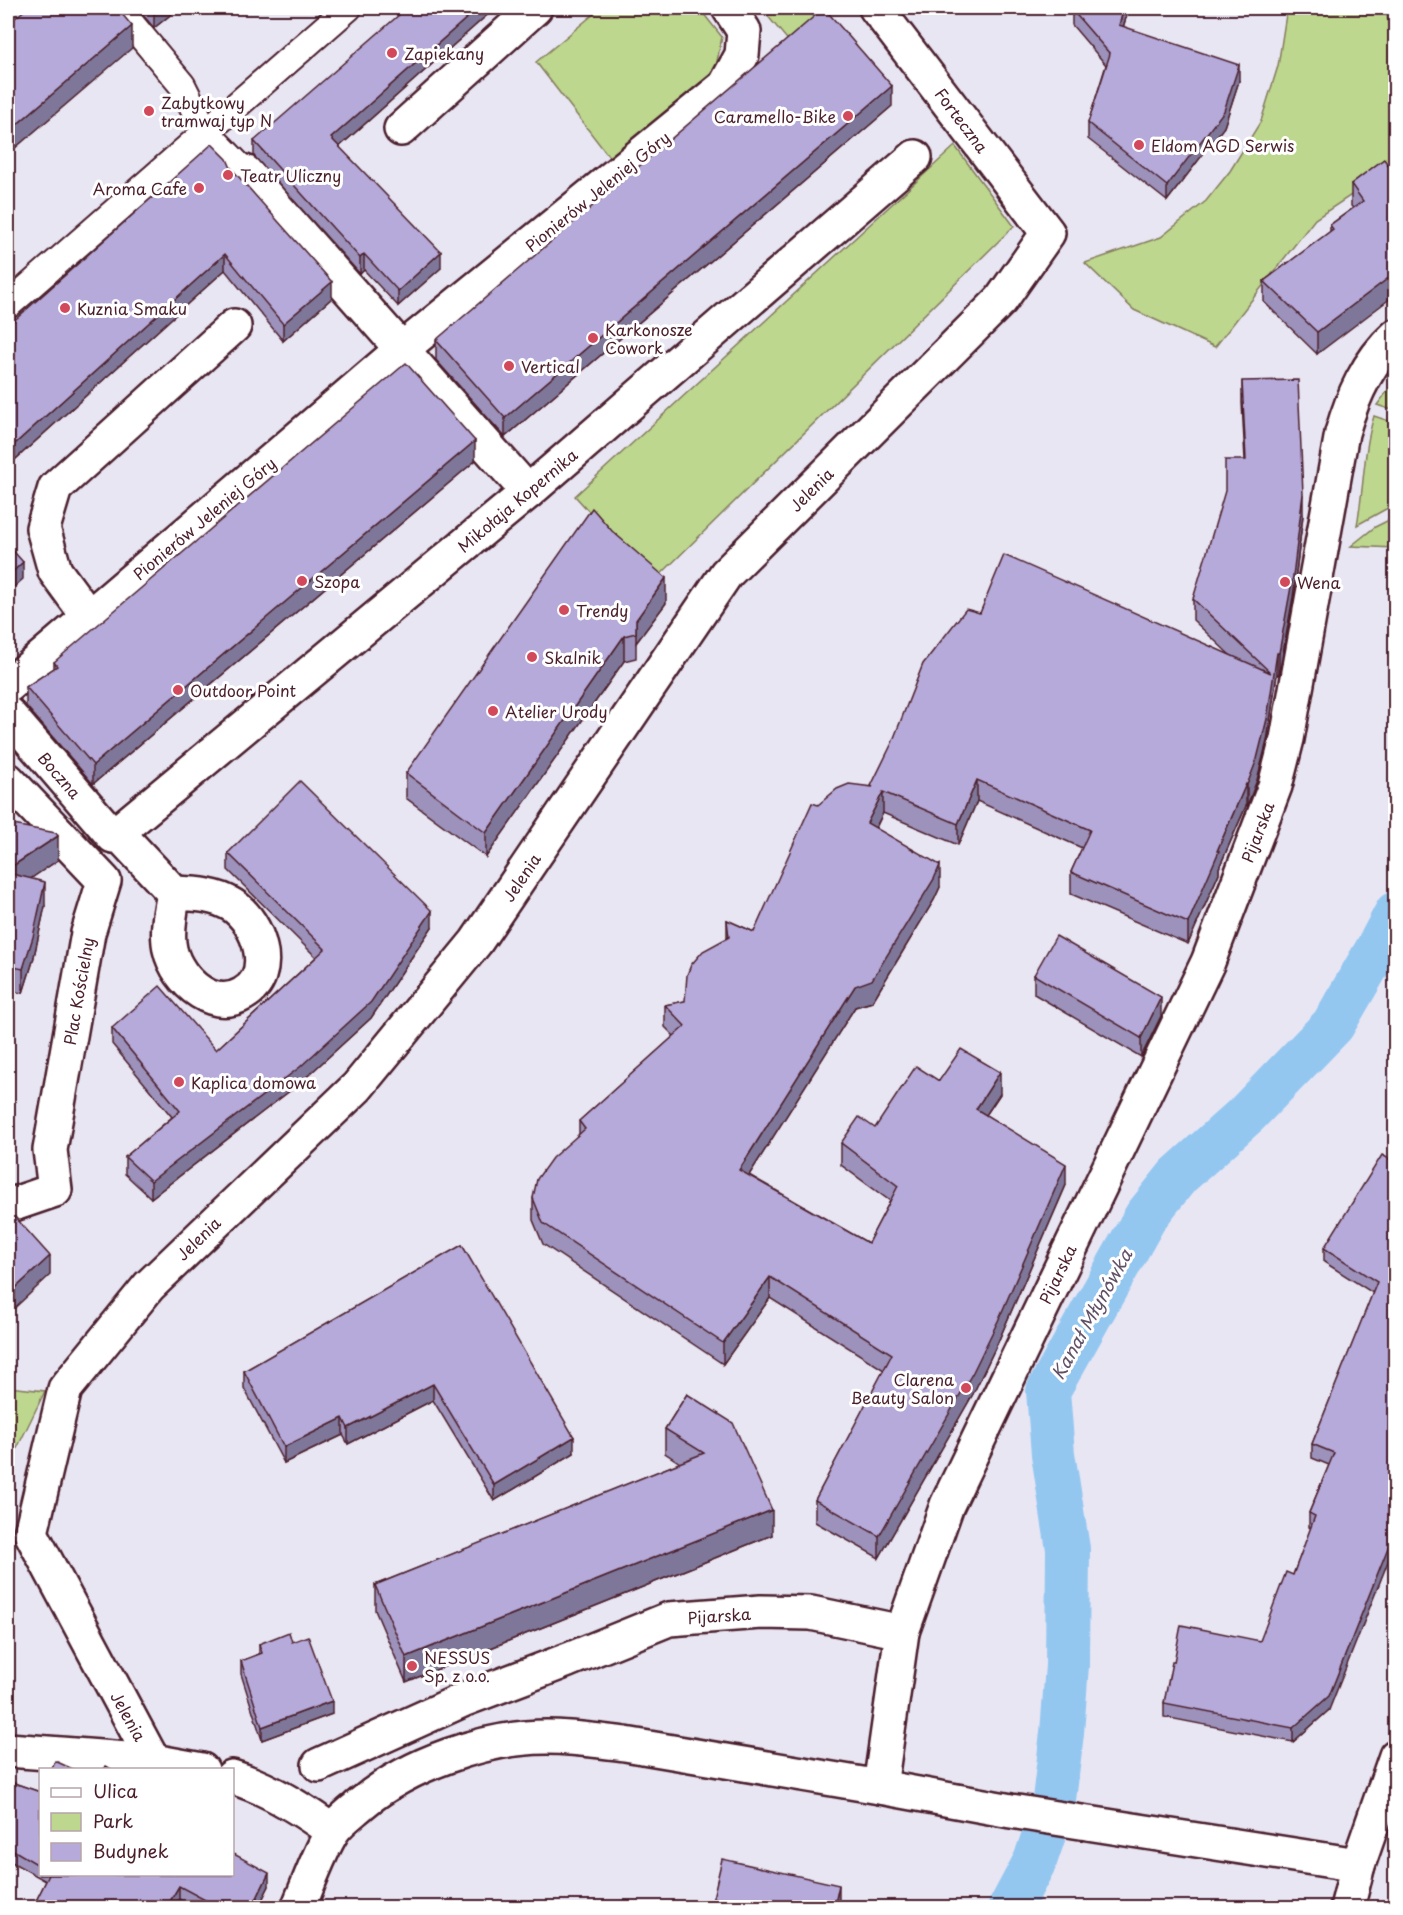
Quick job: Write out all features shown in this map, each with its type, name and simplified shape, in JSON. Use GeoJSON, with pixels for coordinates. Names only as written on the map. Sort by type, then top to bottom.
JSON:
{"type":"FeatureCollection","features":[{"type":"Feature","properties":{"kind":"street"},"geometry":{"type":"LineString","coordinates":[[118,8],[182,85],[205,130],[245,172],[528,492]]}},
{"type":"Feature","properties":{"kind":"street"},"geometry":{"type":"LineString","coordinates":[[8,305],[205,130],[348,8]]}},
{"type":"Feature","properties":{"kind":"street"},"geometry":{"type":"LineString","coordinates":[[401,129],[535,8]]}},
{"type":"Feature","properties":{"kind":"street","name":"Pionierów Jeleniej Góry"},"geometry":{"type":"LineString","coordinates":[[8,686],[401,350],[725,86],[742,55],[744,31],[729,8]]}},
{"type":"Feature","properties":{"kind":"street","name":"Forteczna"},"geometry":{"type":"LineString","coordinates":[[876,8],[1048,233]]}},
{"type":"Feature","properties":{"kind":"street","name":"Mikołaja Kopernika"},"geometry":{"type":"LineString","coordinates":[[115,834],[528,492],[915,157]]}},
{"type":"Feature","properties":{"kind":"street","name":"Jelenia"},"geometry":{"type":"LineString","coordinates":[[191,1768],[153,1761],[19,1533],[65,1389],[149,1286],[357,1087],[476,942],[726,574],[1001,300],[1048,233]]}},
{"type":"Feature","properties":{"kind":"street"},"geometry":{"type":"LineString","coordinates":[[88,616],[55,571],[43,528],[55,488],[234,326]]}},
{"type":"Feature","properties":{"kind":"street","name":"Pijarska"},"geometry":{"type":"LineString","coordinates":[[319,1765],[465,1699],[669,1619],[761,1612],[811,1612],[902,1632],[947,1505],[1208,962],[1225,918],[1275,786],[1287,739],[1342,433],[1350,406],[1361,383],[1375,360],[1395,336]]}},
{"type":"Feature","properties":{"kind":"street","name":"Boczna"},"geometry":{"type":"LineString","coordinates":[[8,714],[115,834],[174,893]]}},
{"type":"Feature","properties":{"kind":"street","name":"Plac Kościelny"},"geometry":{"type":"LineString","coordinates":[[8,780],[104,881],[88,933],[50,1150],[55,1190],[8,1206]]}},
{"type":"Feature","properties":{"kind":"street"},"geometry":{"type":"LineString","coordinates":[[880,1786],[902,1632]]}},
{"type":"Feature","properties":{"kind":"street"},"geometry":{"type":"LineString","coordinates":[[298,1908],[332,1831],[378,1790],[402,1775],[442,1758],[483,1746],[545,1737],[625,1744],[880,1786],[1011,1811],[1358,1865]]}},
{"type":"Feature","properties":{"kind":"street"},"geometry":{"type":"LineString","coordinates":[[8,1750],[153,1761]]}},
{"type":"Feature","properties":{"kind":"street"},"geometry":{"type":"LineString","coordinates":[[1347,1908],[1358,1865],[1395,1756]]}},
{"type":"Feature","properties":{"kind":"street"},"geometry":{"type":"LineString","coordinates":[[234,1778],[279,1797],[332,1831]]}},
{"type":"Feature","properties":{"kind":"green space"},"geometry":{"type":"Polygon","coordinates":[[[601,8],[699,8],[722,37],[715,71],[610,158],[536,62],[601,8]]]}},
{"type":"Feature","properties":{"kind":"green space"},"geometry":{"type":"Polygon","coordinates":[[[761,8],[835,8],[791,44],[761,8]]]}},
{"type":"Feature","properties":{"kind":"green space"},"geometry":{"type":"Polygon","coordinates":[[[1287,8],[1386,8],[1396,77],[1395,166],[1315,219],[1215,347],[1134,310],[1085,263],[1161,237],[1206,201],[1230,171],[1261,121],[1278,66],[1287,8]]]}},
{"type":"Feature","properties":{"kind":"green space"},"geometry":{"type":"Polygon","coordinates":[[[955,146],[1014,226],[653,582],[575,496],[955,146]]]}},
{"type":"Feature","properties":{"kind":"green space"},"geometry":{"type":"Polygon","coordinates":[[[1395,381],[1395,411],[1377,405],[1395,381]]]}},
{"type":"Feature","properties":{"kind":"green space"},"geometry":{"type":"Polygon","coordinates":[[[1374,416],[1395,423],[1395,504],[1357,525],[1368,443],[1374,416]]]}},
{"type":"Feature","properties":{"kind":"green space"},"geometry":{"type":"Polygon","coordinates":[[[1395,517],[1395,548],[1351,546],[1375,527],[1395,517]]]}},
{"type":"Feature","properties":{"kind":"green space"},"geometry":{"type":"Polygon","coordinates":[[[8,1387],[45,1391],[8,1467],[8,1387]]]}},
{"type":"Feature","properties":{"kind":"building"},"geometry":{"type":"Polygon","coordinates":[[[27,8],[117,8],[132,26],[8,132],[8,24],[27,8]]]}},
{"type":"Feature","properties":{"kind":"building"},"geometry":{"type":"Polygon","coordinates":[[[407,8],[478,8],[331,138],[441,252],[398,291],[364,254],[360,258],[254,141],[407,8]]]}},
{"type":"Feature","properties":{"kind":"building"},"geometry":{"type":"Polygon","coordinates":[[[824,8],[892,86],[505,418],[436,340],[824,8]]]}},
{"type":"Feature","properties":{"kind":"building"},"geometry":{"type":"Polygon","coordinates":[[[1085,8],[1124,8],[1119,25],[1239,65],[1224,111],[1167,186],[1088,123],[1110,54],[1072,10],[1082,13],[1085,8]]]}},
{"type":"Feature","properties":{"kind":"building"},"geometry":{"type":"Polygon","coordinates":[[[212,144],[332,282],[283,324],[225,254],[8,450],[8,326],[212,144]]]}},
{"type":"Feature","properties":{"kind":"building"},"geometry":{"type":"Polygon","coordinates":[[[1384,159],[1395,175],[1395,273],[1317,332],[1264,281],[1333,229],[1330,225],[1363,201],[1351,184],[1384,159]]]}},
{"type":"Feature","properties":{"kind":"building"},"geometry":{"type":"Polygon","coordinates":[[[406,363],[475,441],[93,765],[26,687],[57,666],[54,662],[406,363]]]}},
{"type":"Feature","properties":{"kind":"building"},"geometry":{"type":"Polygon","coordinates":[[[1298,380],[1303,494],[1293,576],[1279,653],[1277,653],[1267,719],[1257,759],[1247,785],[1188,923],[1071,872],[1090,830],[977,780],[958,824],[883,792],[867,823],[940,865],[934,879],[872,980],[855,986],[739,1170],[868,1243],[898,1186],[841,1143],[859,1117],[875,1128],[916,1066],[939,1081],[961,1049],[1000,1072],[976,1109],[1066,1164],[998,1321],[973,1372],[879,1536],[815,1500],[892,1354],[770,1277],[723,1343],[543,1223],[533,1198],[537,1179],[552,1158],[585,1129],[579,1121],[685,1026],[665,1005],[685,1001],[687,975],[691,965],[703,951],[729,937],[727,920],[754,932],[812,803],[818,805],[837,789],[849,784],[873,787],[871,786],[892,743],[923,664],[966,609],[980,613],[1004,555],[1271,673],[1193,599],[1225,491],[1225,460],[1246,460],[1242,381],[1298,380]]]}},
{"type":"Feature","properties":{"kind":"building"},"geometry":{"type":"Polygon","coordinates":[[[592,508],[612,531],[666,578],[636,620],[636,633],[624,636],[486,833],[406,773],[592,508]]]}},
{"type":"Feature","properties":{"kind":"building"},"geometry":{"type":"Polygon","coordinates":[[[8,545],[23,562],[8,576],[8,545]]]}},
{"type":"Feature","properties":{"kind":"building"},"geometry":{"type":"Polygon","coordinates":[[[300,781],[432,911],[371,1002],[300,1067],[151,1181],[125,1157],[180,1111],[112,1028],[160,986],[216,1050],[325,949],[228,853],[300,781]]]}},
{"type":"Feature","properties":{"kind":"building"},"geometry":{"type":"Polygon","coordinates":[[[8,824],[56,833],[58,836],[8,869],[8,824]]]}},
{"type":"Feature","properties":{"kind":"building"},"geometry":{"type":"Polygon","coordinates":[[[8,873],[45,882],[33,937],[23,969],[8,966],[8,873]]]}},
{"type":"Feature","properties":{"kind":"building"},"geometry":{"type":"Polygon","coordinates":[[[1056,936],[1161,997],[1141,1038],[1034,975],[1056,936]]]}},
{"type":"Feature","properties":{"kind":"building"},"geometry":{"type":"Polygon","coordinates":[[[8,1005],[11,1011],[8,1028],[8,1005]]]}},
{"type":"Feature","properties":{"kind":"building"},"geometry":{"type":"Polygon","coordinates":[[[1382,1155],[1393,1161],[1395,1156],[1395,1530],[1329,1696],[1293,1728],[1164,1703],[1181,1625],[1260,1641],[1286,1572],[1293,1575],[1315,1516],[1309,1513],[1334,1453],[1312,1444],[1377,1282],[1324,1248],[1382,1155]]]}},
{"type":"Feature","properties":{"kind":"building"},"geometry":{"type":"Polygon","coordinates":[[[15,1217],[50,1256],[8,1295],[8,1226],[15,1217]]]}},
{"type":"Feature","properties":{"kind":"building"},"geometry":{"type":"Polygon","coordinates":[[[462,1245],[574,1437],[494,1485],[433,1384],[348,1428],[343,1418],[284,1447],[244,1371],[462,1245]]]}},
{"type":"Feature","properties":{"kind":"building"},"geometry":{"type":"Polygon","coordinates":[[[687,1394],[733,1423],[772,1510],[406,1657],[375,1585],[704,1453],[665,1429],[687,1394]]]}},
{"type":"Feature","properties":{"kind":"building"},"geometry":{"type":"Polygon","coordinates":[[[289,1632],[292,1642],[308,1636],[332,1701],[262,1727],[241,1661],[262,1653],[259,1644],[289,1632]]]}},
{"type":"Feature","properties":{"kind":"building"},"geometry":{"type":"Polygon","coordinates":[[[55,1761],[71,1768],[52,1768],[55,1761]]]}},
{"type":"Feature","properties":{"kind":"building"},"geometry":{"type":"Polygon","coordinates":[[[8,1781],[39,1792],[39,1865],[8,1847],[8,1781]]]}},
{"type":"Feature","properties":{"kind":"building"},"geometry":{"type":"Polygon","coordinates":[[[234,1854],[269,1873],[252,1908],[220,1908],[179,1886],[166,1908],[49,1908],[36,1901],[48,1876],[234,1876],[234,1854]]]}},
{"type":"Feature","properties":{"kind":"building"},"geometry":{"type":"Polygon","coordinates":[[[722,1859],[839,1885],[834,1908],[757,1908],[713,1898],[722,1859]]]}},
{"type":"Feature","properties":{"kind":"waterway","name":"Kanał Młynówka"},"geometry":{"type":"LineString","coordinates":[[1010,1908],[1035,1861],[1053,1808],[1067,1665],[1068,1549],[1053,1454],[1048,1391],[1146,1216],[1178,1176],[1247,1114],[1333,1025],[1396,913]]}},
{"type":"Feature","properties":{"kind":"place","name":"Zapiekany"},"geometry":{"type":"Point","coordinates":[392,53]}},
{"type":"Feature","properties":{"kind":"place","name":"Zabytkowy tramwaj typ N"},"geometry":{"type":"Point","coordinates":[149,111]}},
{"type":"Feature","properties":{"kind":"place","name":"Caramello-Bike"},"geometry":{"type":"Point","coordinates":[848,116]}},
{"type":"Feature","properties":{"kind":"place","name":"Eldom AGD Serwis"},"geometry":{"type":"Point","coordinates":[1139,145]}},
{"type":"Feature","properties":{"kind":"place","name":"Teatr Uliczny"},"geometry":{"type":"Point","coordinates":[228,175]}},
{"type":"Feature","properties":{"kind":"place","name":"Aroma Cafe"},"geometry":{"type":"Point","coordinates":[199,188]}},
{"type":"Feature","properties":{"kind":"place","name":"Kuznia Smaku"},"geometry":{"type":"Point","coordinates":[65,308]}},
{"type":"Feature","properties":{"kind":"place","name":"Karkonosze Cowork"},"geometry":{"type":"Point","coordinates":[593,338]}},
{"type":"Feature","properties":{"kind":"place","name":"Vertical"},"geometry":{"type":"Point","coordinates":[509,366]}},
{"type":"Feature","properties":{"kind":"place","name":"Szopa"},"geometry":{"type":"Point","coordinates":[302,581]}},
{"type":"Feature","properties":{"kind":"place","name":"Wena"},"geometry":{"type":"Point","coordinates":[1285,582]}},
{"type":"Feature","properties":{"kind":"place","name":"Trendy"},"geometry":{"type":"Point","coordinates":[564,610]}},
{"type":"Feature","properties":{"kind":"place","name":"Skalnik"},"geometry":{"type":"Point","coordinates":[532,657]}},
{"type":"Feature","properties":{"kind":"place","name":"Outdoor Point"},"geometry":{"type":"Point","coordinates":[178,690]}},
{"type":"Feature","properties":{"kind":"place","name":"Atelier Urody"},"geometry":{"type":"Point","coordinates":[493,711]}},
{"type":"Feature","properties":{"kind":"place","name":"Kaplica domowa"},"geometry":{"type":"Point","coordinates":[179,1082]}},
{"type":"Feature","properties":{"kind":"place","name":"Clarena Beauty Salon"},"geometry":{"type":"Point","coordinates":[966,1388]}},
{"type":"Feature","properties":{"kind":"place","name":"NESSUS Sp. z o.o."},"geometry":{"type":"Point","coordinates":[412,1666]}}]}
